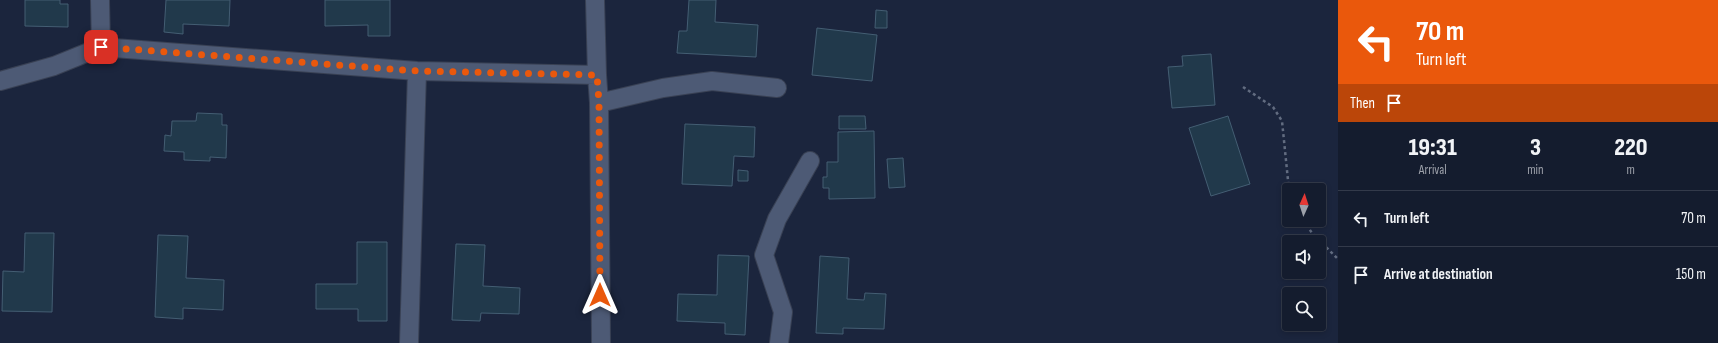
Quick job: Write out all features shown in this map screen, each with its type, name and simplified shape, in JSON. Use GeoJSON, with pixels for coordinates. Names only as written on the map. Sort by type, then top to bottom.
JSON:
{"type":"FeatureCollection","features":[{"type":"Feature","properties":{"kind":"street"},"geometry":{"type":"LineString","coordinates":[[100,0],[101,47]]}},
{"type":"Feature","properties":{"kind":"street"},"geometry":{"type":"LineString","coordinates":[[595,0],[599,103],[601,343]]}},
{"type":"Feature","properties":{"kind":"street"},"geometry":{"type":"LineString","coordinates":[[0,81],[54,66],[101,47],[417,71],[597,75]]}},
{"type":"Feature","properties":{"kind":"street"},"geometry":{"type":"LineString","coordinates":[[409,343],[417,71]]}},
{"type":"Feature","properties":{"kind":"street"},"geometry":{"type":"LineString","coordinates":[[599,103],[663,88],[712,81],[777,88]]}},
{"type":"Feature","properties":{"kind":"street"},"geometry":{"type":"LineString","coordinates":[[779,343],[783,312],[764,255],[778,219],[810,162]]}},
{"type":"Feature","properties":{"kind":"path"},"geometry":{"type":"LineString","coordinates":[[1243,87],[1273,107],[1282,121],[1288,183]]}},
{"type":"Feature","properties":{"kind":"path"},"geometry":{"type":"LineString","coordinates":[[1308,227],[1338,259]]}},
{"type":"Feature","properties":{"kind":"building"},"geometry":{"type":"Polygon","coordinates":[[[25,0],[60,0],[60,4],[68,4],[68,27],[25,26],[25,0]]]}},
{"type":"Feature","properties":{"kind":"building"},"geometry":{"type":"Polygon","coordinates":[[[166,0],[230,0],[229,26],[183,24],[183,34],[164,32],[166,0]]]}},
{"type":"Feature","properties":{"kind":"building"},"geometry":{"type":"Polygon","coordinates":[[[325,0],[390,0],[390,36],[368,36],[368,25],[325,26],[325,0]]]}},
{"type":"Feature","properties":{"kind":"building"},"geometry":{"type":"Polygon","coordinates":[[[689,0],[716,0],[715,22],[758,25],[756,57],[677,53],[679,31],[687,31],[689,0]]]}},
{"type":"Feature","properties":{"kind":"building"},"geometry":{"type":"Polygon","coordinates":[[[876,10],[887,11],[887,28],[875,28],[876,10]]]}},
{"type":"Feature","properties":{"kind":"building"},"geometry":{"type":"Polygon","coordinates":[[[817,28],[877,35],[872,81],[812,75],[817,28]]]}},
{"type":"Feature","properties":{"kind":"building"},"geometry":{"type":"Polygon","coordinates":[[[1211,54],[1215,105],[1172,108],[1168,67],[1183,66],[1182,56],[1211,54]]]}},
{"type":"Feature","properties":{"kind":"building"},"geometry":{"type":"Polygon","coordinates":[[[197,113],[222,114],[222,125],[227,125],[226,158],[210,157],[210,161],[184,160],[184,152],[164,151],[165,135],[171,136],[172,121],[196,121],[197,113]]]}},
{"type":"Feature","properties":{"kind":"building"},"geometry":{"type":"Polygon","coordinates":[[[839,116],[865,116],[866,129],[839,129],[839,116]]]}},
{"type":"Feature","properties":{"kind":"building"},"geometry":{"type":"Polygon","coordinates":[[[1228,116],[1250,184],[1211,196],[1189,128],[1228,116]]]}},
{"type":"Feature","properties":{"kind":"building"},"geometry":{"type":"Polygon","coordinates":[[[685,124],[755,127],[754,157],[734,156],[732,186],[682,184],[685,124]]]}},
{"type":"Feature","properties":{"kind":"building"},"geometry":{"type":"Polygon","coordinates":[[[874,131],[875,198],[829,199],[829,188],[823,188],[823,177],[827,177],[827,162],[838,162],[838,132],[874,131]]]}},
{"type":"Feature","properties":{"kind":"building"},"geometry":{"type":"Polygon","coordinates":[[[903,158],[905,187],[889,188],[887,159],[903,158]]]}},
{"type":"Feature","properties":{"kind":"building"},"geometry":{"type":"Polygon","coordinates":[[[738,170],[748,171],[748,181],[738,181],[738,170]]]}},
{"type":"Feature","properties":{"kind":"building"},"geometry":{"type":"Polygon","coordinates":[[[25,233],[54,233],[52,312],[2,311],[3,271],[24,272],[25,233]]]}},
{"type":"Feature","properties":{"kind":"building"},"geometry":{"type":"Polygon","coordinates":[[[158,235],[188,236],[186,278],[224,280],[223,310],[183,308],[183,319],[155,317],[158,235]]]}},
{"type":"Feature","properties":{"kind":"building"},"geometry":{"type":"Polygon","coordinates":[[[357,242],[387,242],[387,321],[358,321],[358,309],[316,309],[316,284],[357,284],[357,242]]]}},
{"type":"Feature","properties":{"kind":"building"},"geometry":{"type":"Polygon","coordinates":[[[456,244],[485,245],[483,286],[520,288],[519,314],[481,313],[480,321],[452,320],[456,244]]]}},
{"type":"Feature","properties":{"kind":"building"},"geometry":{"type":"Polygon","coordinates":[[[718,255],[749,256],[745,335],[725,334],[725,323],[677,321],[678,294],[717,295],[718,255]]]}},
{"type":"Feature","properties":{"kind":"building"},"geometry":{"type":"Polygon","coordinates":[[[820,256],[849,258],[847,299],[864,300],[865,293],[886,294],[884,329],[843,328],[843,334],[816,333],[820,256]]]}},
{"type":"Feature","properties":{"kind":"route"},"geometry":{"type":"LineString","coordinates":[[101,47],[417,71],[597,75],[599,103],[600,295]]}}]}
